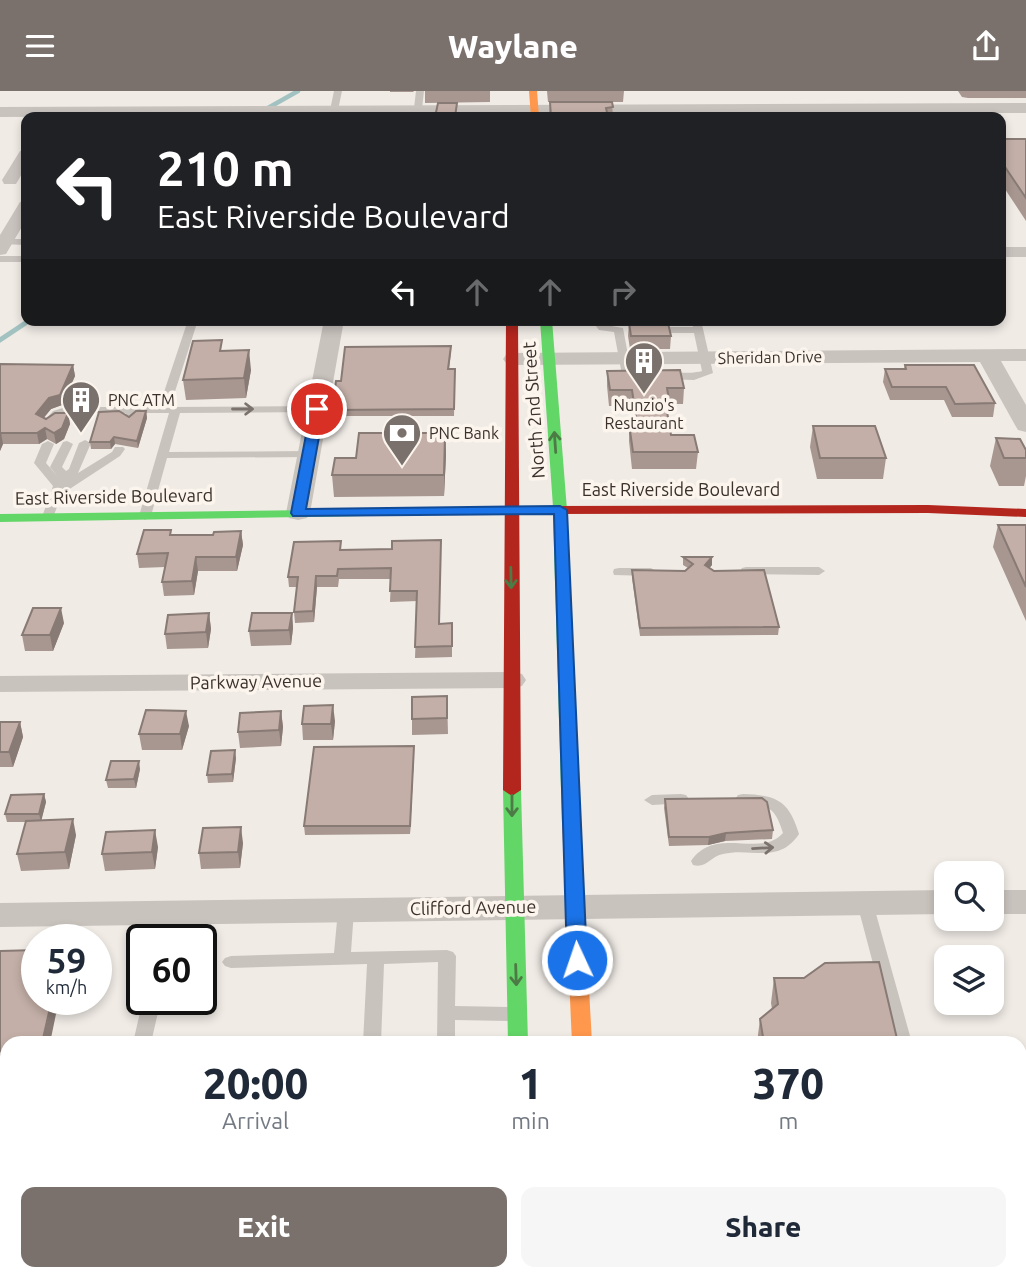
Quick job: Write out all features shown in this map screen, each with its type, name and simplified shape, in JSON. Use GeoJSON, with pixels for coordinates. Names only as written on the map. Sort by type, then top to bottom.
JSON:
{"type":"FeatureCollection","features":[{"type":"Feature","properties":{"kind":"main road"},"geometry":{"type":"LineString","coordinates":[[508,91],[509,112]]}},
{"type":"Feature","properties":{"kind":"main road"},"geometry":{"type":"LineString","coordinates":[[533,91],[535,112]]}},
{"type":"Feature","properties":{"kind":"main road","name":"North 2nd Street"},"geometry":{"type":"LineString","coordinates":[[512,326],[512,680],[518,744],[513,908],[518,1036]]}},
{"type":"Feature","properties":{"kind":"main road","name":"North 2nd Street"},"geometry":{"type":"LineString","coordinates":[[546,326],[560,510],[563,743],[582,1036]]}},
{"type":"Feature","properties":{"kind":"main road","name":"East Riverside Boulevard"},"geometry":{"type":"LineString","coordinates":[[0,518],[510,510],[928,509],[1026,513]]}},
{"type":"Feature","properties":{"kind":"street"},"geometry":{"type":"LineString","coordinates":[[54,112],[67,91]]}},
{"type":"Feature","properties":{"kind":"street"},"geometry":{"type":"LineString","coordinates":[[902,91],[913,108]]}},
{"type":"Feature","properties":{"kind":"street"},"geometry":{"type":"LineString","coordinates":[[819,112],[913,108],[1026,108]]}},
{"type":"Feature","properties":{"kind":"street"},"geometry":{"type":"LineString","coordinates":[[0,112],[21,113]]}},
{"type":"Feature","properties":{"kind":"street"},"geometry":{"type":"LineString","coordinates":[[196,112],[376,112]]}},
{"type":"Feature","properties":{"kind":"street"},"geometry":{"type":"LineString","coordinates":[[12,180],[21,164]]}},
{"type":"Feature","properties":{"kind":"street"},"geometry":{"type":"LineString","coordinates":[[1006,252],[1026,252]]}},
{"type":"Feature","properties":{"kind":"street"},"geometry":{"type":"LineString","coordinates":[[298,513],[333,326]]}},
{"type":"Feature","properties":{"kind":"street"},"geometry":{"type":"LineString","coordinates":[[987,355],[1026,425]]}},
{"type":"Feature","properties":{"kind":"street","name":"Sheridan Drive"},"geometry":{"type":"LineString","coordinates":[[513,359],[1026,355]]}},
{"type":"Feature","properties":{"kind":"street","name":"Parkway Avenue"},"geometry":{"type":"LineString","coordinates":[[0,684],[512,680]]}},
{"type":"Feature","properties":{"kind":"street","name":"Clifford Avenue"},"geometry":{"type":"LineString","coordinates":[[191,924],[346,910],[934,902]]}},
{"type":"Feature","properties":{"kind":"street"},"geometry":{"type":"LineString","coordinates":[[1004,902],[1026,902]]}},
{"type":"Feature","properties":{"kind":"street","name":"Clifford Avenue"},"geometry":{"type":"LineString","coordinates":[[0,915],[138,924]]}},
{"type":"Feature","properties":{"kind":"lane"},"geometry":{"type":"LineString","coordinates":[[334,110],[338,91]]}},
{"type":"Feature","properties":{"kind":"lane"},"geometry":{"type":"LineString","coordinates":[[418,112],[420,91]]}},
{"type":"Feature","properties":{"kind":"lane"},"geometry":{"type":"LineString","coordinates":[[14,231],[21,247]]}},
{"type":"Feature","properties":{"kind":"lane"},"geometry":{"type":"LineString","coordinates":[[145,516],[162,455],[169,410],[192,326]]}},
{"type":"Feature","properties":{"kind":"lane"},"geometry":{"type":"LineString","coordinates":[[600,326],[619,330],[681,326]]}},
{"type":"Feature","properties":{"kind":"lane"},"geometry":{"type":"LineString","coordinates":[[697,326],[705,358]]}},
{"type":"Feature","properties":{"kind":"lane"},"geometry":{"type":"LineString","coordinates":[[619,330],[621,359]]}},
{"type":"Feature","properties":{"kind":"lane"},"geometry":{"type":"LineString","coordinates":[[70,424],[57,413],[83,410],[131,414],[169,410],[317,409]]}},
{"type":"Feature","properties":{"kind":"lane"},"geometry":{"type":"LineString","coordinates":[[70,424],[83,410]]}},
{"type":"Feature","properties":{"kind":"lane"},"geometry":{"type":"LineString","coordinates":[[70,424],[83,410]]}},
{"type":"Feature","properties":{"kind":"lane"},"geometry":{"type":"LineString","coordinates":[[61,484],[34,462],[62,444]]}},
{"type":"Feature","properties":{"kind":"lane"},"geometry":{"type":"LineString","coordinates":[[61,484],[48,466],[62,444]]}},
{"type":"Feature","properties":{"kind":"lane"},"geometry":{"type":"LineString","coordinates":[[48,517],[61,484],[74,471],[62,444]]}},
{"type":"Feature","properties":{"kind":"lane"},"geometry":{"type":"LineString","coordinates":[[61,484],[116,454],[118,449]]}},
{"type":"Feature","properties":{"kind":"lane"},"geometry":{"type":"LineString","coordinates":[[162,455],[309,454]]}},
{"type":"Feature","properties":{"kind":"lane"},"geometry":{"type":"LineString","coordinates":[[726,572],[819,571]]}},
{"type":"Feature","properties":{"kind":"lane"},"geometry":{"type":"LineString","coordinates":[[619,572],[671,572]]}},
{"type":"Feature","properties":{"kind":"lane"},"geometry":{"type":"LineString","coordinates":[[652,800],[701,799]]}},
{"type":"Feature","properties":{"kind":"lane"},"geometry":{"type":"LineString","coordinates":[[699,861],[717,849],[772,848],[787,841],[791,834],[785,813],[770,801],[726,799]]}},
{"type":"Feature","properties":{"kind":"lane"},"geometry":{"type":"LineString","coordinates":[[865,903],[901,1036]]}},
{"type":"Feature","properties":{"kind":"lane"},"geometry":{"type":"LineString","coordinates":[[342,959],[346,910]]}},
{"type":"Feature","properties":{"kind":"lane"},"geometry":{"type":"LineString","coordinates":[[231,963],[447,956],[446,1036]]}},
{"type":"Feature","properties":{"kind":"lane"},"geometry":{"type":"LineString","coordinates":[[372,1036],[376,958]]}},
{"type":"Feature","properties":{"kind":"lane"},"geometry":{"type":"LineString","coordinates":[[446,1013],[517,1014]]}},
{"type":"Feature","properties":{"kind":"lane"},"geometry":{"type":"LineString","coordinates":[[144,1036],[148,1015]]}},
{"type":"Feature","properties":{"kind":"building"},"geometry":{"type":"Polygon","coordinates":[[[550,102],[612,102],[613,107],[606,108],[607,112],[551,112],[550,102]]]}},
{"type":"Feature","properties":{"kind":"building"},"geometry":{"type":"Polygon","coordinates":[[[438,103],[457,103],[456,112],[436,112],[438,103]]]}},
{"type":"Feature","properties":{"kind":"building"},"geometry":{"type":"Polygon","coordinates":[[[1006,139],[1026,139],[1026,198],[1006,168],[1006,139]]]}},
{"type":"Feature","properties":{"kind":"building"},"geometry":{"type":"Polygon","coordinates":[[[629,326],[669,326],[671,336],[631,336],[629,326]]]}},
{"type":"Feature","properties":{"kind":"building"},"geometry":{"type":"Polygon","coordinates":[[[222,340],[220,351],[249,350],[244,378],[183,380],[193,341],[222,340]]]}},
{"type":"Feature","properties":{"kind":"building"},"geometry":{"type":"Polygon","coordinates":[[[451,346],[448,369],[455,369],[454,409],[332,410],[336,381],[341,381],[345,347],[451,346]]]}},
{"type":"Feature","properties":{"kind":"building"},"geometry":{"type":"Polygon","coordinates":[[[0,364],[73,365],[60,395],[49,398],[36,414],[46,419],[55,413],[68,413],[62,428],[54,433],[45,428],[37,433],[0,435],[0,364]]]}},
{"type":"Feature","properties":{"kind":"building"},"geometry":{"type":"Polygon","coordinates":[[[905,365],[974,365],[995,403],[955,404],[946,387],[892,387],[885,369],[906,369],[905,365]]]}},
{"type":"Feature","properties":{"kind":"building"},"geometry":{"type":"Polygon","coordinates":[[[680,370],[684,388],[667,388],[669,400],[665,400],[671,435],[694,435],[698,452],[633,452],[629,424],[637,424],[632,390],[610,390],[607,371],[680,370]]]}},
{"type":"Feature","properties":{"kind":"building"},"geometry":{"type":"Polygon","coordinates":[[[119,411],[129,417],[136,411],[146,411],[137,441],[114,437],[110,442],[90,442],[99,412],[119,411]]]}},
{"type":"Feature","properties":{"kind":"building"},"geometry":{"type":"Polygon","coordinates":[[[813,426],[875,426],[886,458],[820,458],[813,426]]]}},
{"type":"Feature","properties":{"kind":"building"},"geometry":{"type":"Polygon","coordinates":[[[359,433],[445,433],[444,475],[332,475],[335,458],[356,458],[359,433]]]}},
{"type":"Feature","properties":{"kind":"building"},"geometry":{"type":"Polygon","coordinates":[[[996,438],[1020,439],[1026,450],[1026,458],[1004,458],[996,438]]]}},
{"type":"Feature","properties":{"kind":"building"},"geometry":{"type":"Polygon","coordinates":[[[998,525],[1026,525],[1026,587],[998,525]]]}},
{"type":"Feature","properties":{"kind":"building"},"geometry":{"type":"Polygon","coordinates":[[[144,530],[171,530],[170,535],[213,535],[214,532],[241,531],[236,557],[196,557],[192,581],[162,582],[168,553],[137,554],[144,530]]]}},
{"type":"Feature","properties":{"kind":"building"},"geometry":{"type":"Polygon","coordinates":[[[441,540],[439,624],[452,623],[452,646],[415,647],[417,591],[390,591],[391,568],[338,569],[337,576],[316,576],[313,611],[294,612],[298,577],[288,577],[294,542],[341,541],[340,550],[392,549],[392,541],[441,540]]]}},
{"type":"Feature","properties":{"kind":"building"},"geometry":{"type":"Polygon","coordinates":[[[683,557],[712,557],[705,565],[714,571],[764,570],[779,627],[640,628],[632,570],[685,571],[693,564],[683,557]]]}},
{"type":"Feature","properties":{"kind":"building"},"geometry":{"type":"Polygon","coordinates":[[[33,608],[61,608],[50,635],[22,635],[33,608]]]}},
{"type":"Feature","properties":{"kind":"building"},"geometry":{"type":"Polygon","coordinates":[[[209,613],[206,632],[165,634],[168,615],[209,613]]]}},
{"type":"Feature","properties":{"kind":"building"},"geometry":{"type":"Polygon","coordinates":[[[252,613],[292,613],[289,630],[249,631],[252,613]]]}},
{"type":"Feature","properties":{"kind":"building"},"geometry":{"type":"Polygon","coordinates":[[[447,696],[447,718],[412,719],[412,697],[447,696]]]}},
{"type":"Feature","properties":{"kind":"building"},"geometry":{"type":"Polygon","coordinates":[[[333,705],[331,724],[302,724],[304,706],[333,705]]]}},
{"type":"Feature","properties":{"kind":"building"},"geometry":{"type":"Polygon","coordinates":[[[146,710],[186,711],[180,734],[139,734],[146,710]]]}},
{"type":"Feature","properties":{"kind":"building"},"geometry":{"type":"Polygon","coordinates":[[[281,711],[279,730],[238,732],[240,713],[281,711]]]}},
{"type":"Feature","properties":{"kind":"building"},"geometry":{"type":"Polygon","coordinates":[[[0,722],[20,722],[9,752],[0,752],[0,722]]]}},
{"type":"Feature","properties":{"kind":"building"},"geometry":{"type":"Polygon","coordinates":[[[414,746],[410,826],[304,826],[314,747],[414,746]]]}},
{"type":"Feature","properties":{"kind":"building"},"geometry":{"type":"Polygon","coordinates":[[[235,750],[232,774],[207,775],[211,751],[235,750]]]}},
{"type":"Feature","properties":{"kind":"building"},"geometry":{"type":"Polygon","coordinates":[[[111,761],[139,761],[134,779],[106,780],[111,761]]]}},
{"type":"Feature","properties":{"kind":"building"},"geometry":{"type":"Polygon","coordinates":[[[44,794],[39,814],[5,814],[11,795],[44,794]]]}},
{"type":"Feature","properties":{"kind":"building"},"geometry":{"type":"Polygon","coordinates":[[[762,798],[767,802],[773,830],[726,833],[709,837],[669,837],[665,799],[762,798]]]}},
{"type":"Feature","properties":{"kind":"building"},"geometry":{"type":"Polygon","coordinates":[[[73,819],[65,852],[17,854],[26,821],[73,819]]]}},
{"type":"Feature","properties":{"kind":"building"},"geometry":{"type":"Polygon","coordinates":[[[241,827],[238,852],[199,853],[203,828],[241,827]]]}},
{"type":"Feature","properties":{"kind":"building"},"geometry":{"type":"Polygon","coordinates":[[[155,830],[152,852],[102,854],[106,832],[155,830]]]}},
{"type":"Feature","properties":{"kind":"building"},"geometry":{"type":"Polygon","coordinates":[[[21,950],[21,1015],[48,1015],[44,1036],[0,1036],[0,951],[21,950]]]}},
{"type":"Feature","properties":{"kind":"building"},"geometry":{"type":"Polygon","coordinates":[[[879,962],[896,1036],[763,1036],[760,1019],[778,1004],[774,978],[804,978],[825,963],[879,962]]]}},
{"type":"Feature","properties":{"kind":"waterway"},"geometry":{"type":"LineString","coordinates":[[261,112],[298,91]]}},
{"type":"Feature","properties":{"kind":"waterway"},"geometry":{"type":"LineString","coordinates":[[0,340],[21,326]]}},
{"type":"Feature","properties":{"kind":"traffic: fast"},"geometry":{"type":"LineString","coordinates":[[546,326],[560,510],[571,823]]}},
{"type":"Feature","properties":{"kind":"traffic: fast"},"geometry":{"type":"LineString","coordinates":[[0,518],[549,510]]}},
{"type":"Feature","properties":{"kind":"traffic: fast"},"geometry":{"type":"LineString","coordinates":[[512,790],[518,1036]]}},
{"type":"Feature","properties":{"kind":"traffic: slow"},"geometry":{"type":"LineString","coordinates":[[533,91],[535,112]]}},
{"type":"Feature","properties":{"kind":"traffic: slow"},"geometry":{"type":"LineString","coordinates":[[571,823],[582,1036]]}},
{"type":"Feature","properties":{"kind":"traffic: jam"},"geometry":{"type":"LineString","coordinates":[[512,326],[512,790]]}},
{"type":"Feature","properties":{"kind":"traffic: jam"},"geometry":{"type":"LineString","coordinates":[[549,510],[928,509],[1026,513]]}},
{"type":"Feature","properties":{"kind":"place","name":"Nunzio's Restaurant"},"geometry":{"type":"Point","coordinates":[644,395]}},
{"type":"Feature","properties":{"kind":"place","name":"PNC ATM"},"geometry":{"type":"Point","coordinates":[81,434]}},
{"type":"Feature","properties":{"kind":"place","name":"PNC Bank"},"geometry":{"type":"Point","coordinates":[402,467]}},
{"type":"Feature","properties":{"kind":"route"},"geometry":{"type":"LineString","coordinates":[[317,409],[298,513],[560,510],[577,960]]}}]}
